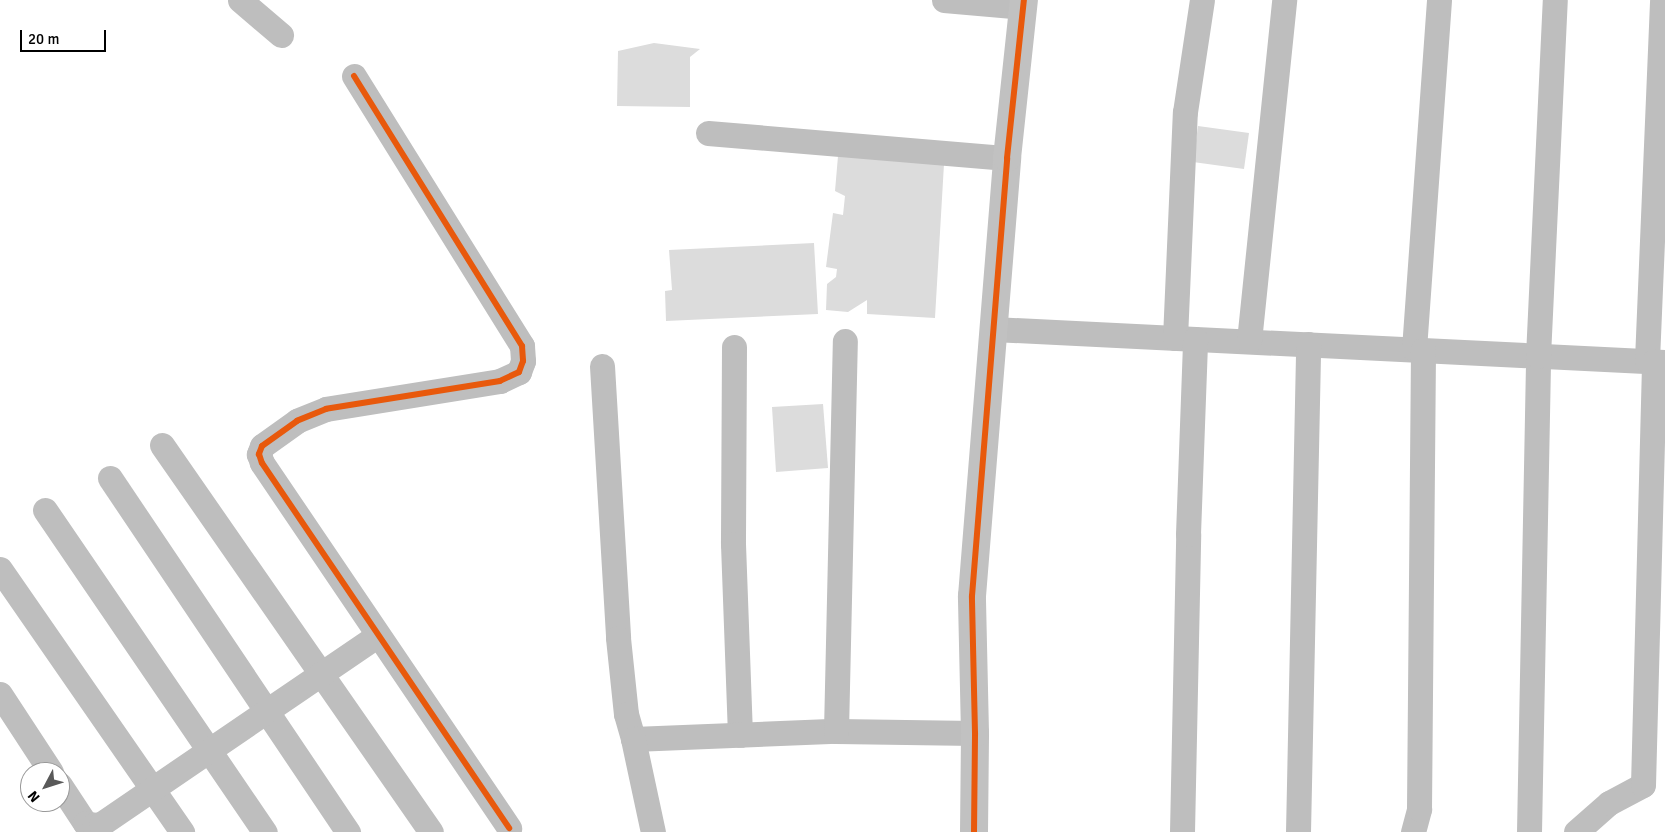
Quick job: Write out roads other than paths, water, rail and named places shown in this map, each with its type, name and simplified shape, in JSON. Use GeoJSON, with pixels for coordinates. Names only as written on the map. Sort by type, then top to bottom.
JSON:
{"type":"FeatureCollection","features":[{"type":"Feature","properties":{"kind":"street"},"geometry":{"type":"LineString","coordinates":[[240,0],[281,35]]}},
{"type":"Feature","properties":{"kind":"street"},"geometry":{"type":"LineString","coordinates":[[944,0],[1023,4],[1007,158],[972,596],[976,733],[974,832]]}},
{"type":"Feature","properties":{"kind":"street"},"geometry":{"type":"LineString","coordinates":[[1182,832],[1188,534],[1185,338],[1185,112],[1202,0]]}},
{"type":"Feature","properties":{"kind":"street"},"geometry":{"type":"LineString","coordinates":[[1249,341],[1284,0]]}},
{"type":"Feature","properties":{"kind":"street"},"geometry":{"type":"LineString","coordinates":[[1413,832],[1419,809],[1418,350],[1439,0]]}},
{"type":"Feature","properties":{"kind":"street"},"geometry":{"type":"LineString","coordinates":[[1529,832],[1538,356],[1555,0]]}},
{"type":"Feature","properties":{"kind":"street"},"geometry":{"type":"LineString","coordinates":[[1576,832],[1609,803],[1644,785],[1662,0]]}},
{"type":"Feature","properties":{"kind":"street"},"geometry":{"type":"LineString","coordinates":[[354,76],[522,346],[524,361],[518,372],[500,380],[326,409],[297,421],[262,446],[259,454],[262,463],[509,828]]}},
{"type":"Feature","properties":{"kind":"street"},"geometry":{"type":"LineString","coordinates":[[708,133],[1007,158]]}},
{"type":"Feature","properties":{"kind":"street"},"geometry":{"type":"LineString","coordinates":[[993,330],[1655,361]]}},
{"type":"Feature","properties":{"kind":"street"},"geometry":{"type":"LineString","coordinates":[[836,731],[845,341]]}},
{"type":"Feature","properties":{"kind":"street"},"geometry":{"type":"LineString","coordinates":[[1298,832],[1308,344]]}},
{"type":"Feature","properties":{"kind":"street"},"geometry":{"type":"LineString","coordinates":[[734,347],[733,544],[740,735]]}},
{"type":"Feature","properties":{"kind":"street"},"geometry":{"type":"LineString","coordinates":[[602,366],[618,638],[626,714],[634,739],[653,832]]}},
{"type":"Feature","properties":{"kind":"street"},"geometry":{"type":"LineString","coordinates":[[162,445],[431,832]]}},
{"type":"Feature","properties":{"kind":"street"},"geometry":{"type":"LineString","coordinates":[[110,478],[268,710],[348,832]]}},
{"type":"Feature","properties":{"kind":"street"},"geometry":{"type":"LineString","coordinates":[[45,510],[211,750],[265,832]]}},
{"type":"Feature","properties":{"kind":"street"},"geometry":{"type":"LineString","coordinates":[[0,569],[182,832]]}},
{"type":"Feature","properties":{"kind":"street"},"geometry":{"type":"LineString","coordinates":[[70,800],[85,823],[101,824],[378,635]]}},
{"type":"Feature","properties":{"kind":"street"},"geometry":{"type":"LineString","coordinates":[[0,694],[44,762]]}},
{"type":"Feature","properties":{"kind":"street"},"geometry":{"type":"LineString","coordinates":[[634,739],[836,731],[976,733]]}}]}
